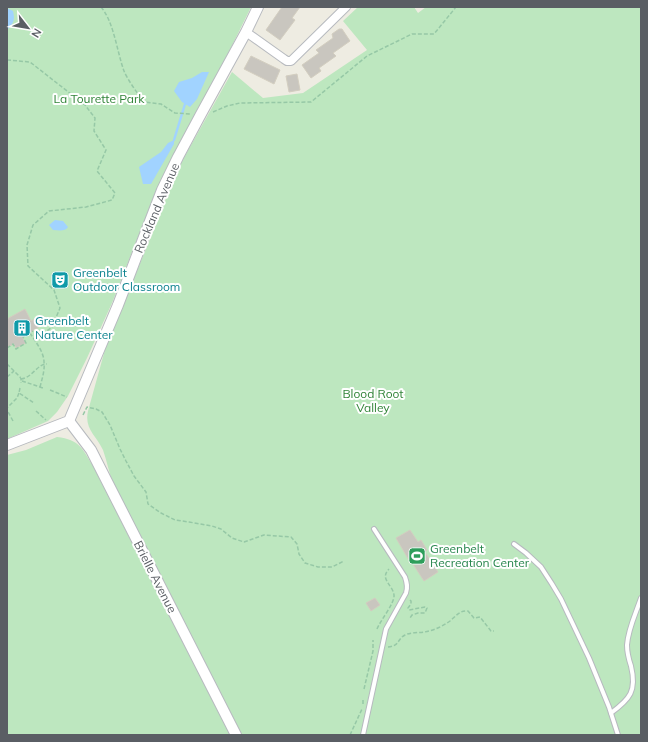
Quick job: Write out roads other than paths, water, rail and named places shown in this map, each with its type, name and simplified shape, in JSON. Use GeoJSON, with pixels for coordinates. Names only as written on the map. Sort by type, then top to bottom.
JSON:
{"type":"FeatureCollection","features":[{"type":"Feature","properties":{"kind":"street","name":"Rockland Avenue"},"geometry":{"type":"LineString","coordinates":[[69,421],[118,305],[162,190],[194,126],[246,32],[258,7]]}},
{"type":"Feature","properties":{"kind":"street"},"geometry":{"type":"LineString","coordinates":[[246,32],[284,59],[291,61],[346,7]]}},
{"type":"Feature","properties":{"kind":"street"},"geometry":{"type":"LineString","coordinates":[[7,445],[69,421]]}},
{"type":"Feature","properties":{"kind":"street","name":"Brielle Avenue"},"geometry":{"type":"LineString","coordinates":[[69,421],[91,450],[236,735]]}},
{"type":"Feature","properties":{"kind":"lane"},"geometry":{"type":"LineString","coordinates":[[363,735],[386,629],[407,589],[405,577],[374,529]]}},
{"type":"Feature","properties":{"kind":"lane"},"geometry":{"type":"LineString","coordinates":[[514,544],[541,567],[561,599],[589,658],[611,713],[618,735]]}},
{"type":"Feature","properties":{"kind":"lane"},"geometry":{"type":"LineString","coordinates":[[611,713],[625,701],[633,688],[633,675],[627,646],[641,598]]}},
{"type":"Feature","properties":{"kind":"water"},"geometry":{"type":"Polygon","coordinates":[[[7,8],[13,11],[14,17],[13,23],[7,30],[7,8]]]}},
{"type":"Feature","properties":{"kind":"water"},"geometry":{"type":"Polygon","coordinates":[[[202,72],[209,72],[197,99],[190,107],[182,102],[174,91],[179,82],[192,78],[202,72]]]}},
{"type":"Feature","properties":{"kind":"water"},"geometry":{"type":"Polygon","coordinates":[[[174,140],[174,144],[151,184],[143,184],[139,167],[161,152],[168,143],[174,140]]]}},
{"type":"Feature","properties":{"kind":"water"},"geometry":{"type":"Polygon","coordinates":[[[55,220],[63,221],[68,227],[67,229],[53,230],[49,225],[55,220]]]}},
{"type":"Feature","properties":{"kind":"waterway"},"geometry":{"type":"LineString","coordinates":[[174,140],[185,104]]}},
{"type":"Feature","properties":{"kind":"place","name":"Greenbelt Outdoor Classroom"},"geometry":{"type":"Point","coordinates":[60,280]}},
{"type":"Feature","properties":{"kind":"place","name":"Greenbelt Nature Center"},"geometry":{"type":"Point","coordinates":[22,328]}},
{"type":"Feature","properties":{"kind":"place","name":"Greenbelt Recreation Center"},"geometry":{"type":"Point","coordinates":[417,556]}},
{"type":"Feature","properties":{"kind":"park label","name":"La Tourette Park"},"geometry":{"type":"Point","coordinates":[99,99]}},
{"type":"Feature","properties":{"kind":"park label","name":"Blood Root Valley"},"geometry":{"type":"Point","coordinates":[373,401]}}]}
